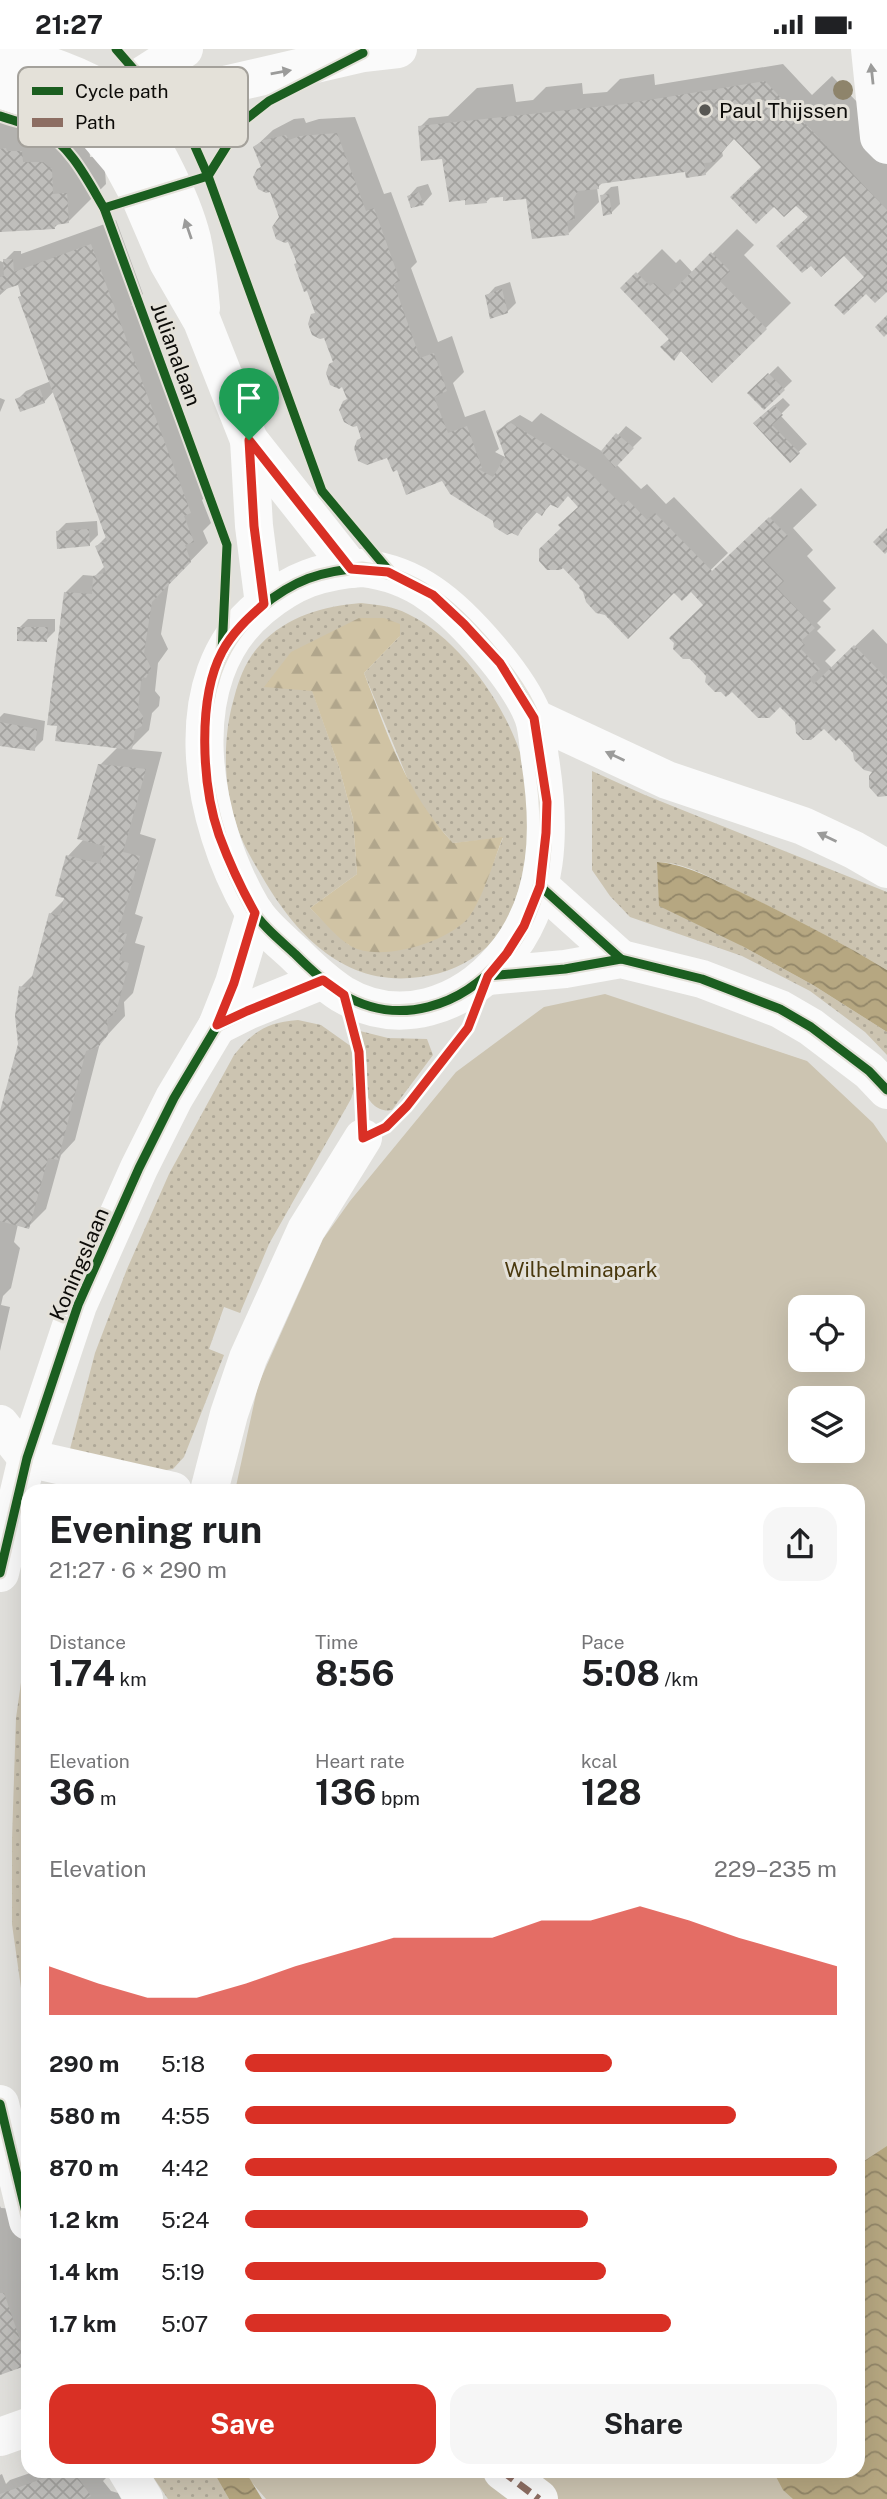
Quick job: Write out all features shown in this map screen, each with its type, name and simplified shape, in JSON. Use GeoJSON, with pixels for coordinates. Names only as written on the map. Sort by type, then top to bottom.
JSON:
{"type":"FeatureCollection","features":[{"type":"Feature","properties":{"kind":"street"},"geometry":{"type":"LineString","coordinates":[[156,67],[184,49]]}},
{"type":"Feature","properties":{"kind":"street"},"geometry":{"type":"LineString","coordinates":[[870,49],[880,137],[887,145]]}},
{"type":"Feature","properties":{"kind":"street"},"geometry":{"type":"LineString","coordinates":[[248,79],[369,50]]}},
{"type":"Feature","properties":{"kind":"street"},"geometry":{"type":"LineString","coordinates":[[0,55],[46,67]]}},
{"type":"Feature","properties":{"kind":"street"},"geometry":{"type":"LineString","coordinates":[[0,89],[18,95]]}},
{"type":"Feature","properties":{"kind":"street","name":"Julianalaan"},"geometry":{"type":"LineString","coordinates":[[130,147],[134,149],[140,197],[168,262],[202,321],[249,440],[351,569]]}},
{"type":"Feature","properties":{"kind":"street","name":"Julianalaan"},"geometry":{"type":"LineString","coordinates":[[249,440],[254,526],[264,604]]}},
{"type":"Feature","properties":{"kind":"street"},"geometry":{"type":"LineString","coordinates":[[351,569],[388,572],[433,595],[500,663],[534,718],[547,802],[540,886],[524,926],[488,976],[453,999],[426,1008],[407,1010],[373,1006],[344,995],[323,980],[255,913],[218,833],[207,771],[207,700],[222,652],[237,630],[264,604],[294,583],[314,574],[351,569]]}},
{"type":"Feature","properties":{"kind":"street"},"geometry":{"type":"LineString","coordinates":[[534,718],[667,780],[803,826],[887,869]]}},
{"type":"Feature","properties":{"kind":"street"},"geometry":{"type":"LineString","coordinates":[[540,886],[621,959]]}},
{"type":"Feature","properties":{"kind":"street","name":"Koningslaan"},"geometry":{"type":"LineString","coordinates":[[0,1573],[14,1465],[78,1305],[139,1168],[174,1098],[217,1025],[234,983],[255,913]]}},
{"type":"Feature","properties":{"kind":"street"},"geometry":{"type":"LineString","coordinates":[[488,976],[565,969],[621,959],[702,979],[780,1009],[811,1027],[869,1071],[887,1090]]}},
{"type":"Feature","properties":{"kind":"street"},"geometry":{"type":"LineString","coordinates":[[217,1025],[323,980]]}},
{"type":"Feature","properties":{"kind":"street"},"geometry":{"type":"LineString","coordinates":[[211,1484],[229,1414],[248,1358],[306,1230],[363,1138]]}},
{"type":"Feature","properties":{"kind":"street"},"geometry":{"type":"LineString","coordinates":[[0,1424],[14,1465],[130,1484]]}},
{"type":"Feature","properties":{"kind":"street"},"geometry":{"type":"LineString","coordinates":[[0,2104],[21,2192]]}},
{"type":"Feature","properties":{"kind":"street"},"geometry":{"type":"LineString","coordinates":[[0,2437],[21,2430]]}},
{"type":"Feature","properties":{"kind":"street"},"geometry":{"type":"LineString","coordinates":[[131,2478],[144,2499]]}},
{"type":"Feature","properties":{"kind":"street"},"geometry":{"type":"LineString","coordinates":[[511,2478],[539,2499]]}},
{"type":"Feature","properties":{"kind":"green space"},"geometry":{"type":"Polygon","coordinates":[[[361,603],[397,609],[429,626],[449,643],[467,662],[499,707],[512,731],[527,779],[530,814],[527,847],[515,901],[501,930],[487,947],[464,963],[420,977],[393,978],[368,974],[345,965],[324,952],[306,935],[274,895],[242,841],[228,790],[226,743],[230,713],[247,663],[260,645],[282,627],[307,614],[361,603]],[[400,636],[312,690],[339,767],[353,819],[357,874],[310,908],[349,945],[478,901],[503,838],[453,843],[430,817],[411,787],[364,673],[400,636]]]}},
{"type":"Feature","properties":{"kind":"green space"},"geometry":{"type":"Polygon","coordinates":[[[359,618],[384,618],[400,624],[400,636],[364,673],[400,763],[422,804],[453,843],[503,837],[484,889],[469,917],[446,935],[394,951],[362,950],[349,945],[310,908],[357,874],[353,819],[339,767],[312,691],[264,687],[291,652],[359,618]]]}},
{"type":"Feature","properties":{"kind":"green space"},"geometry":{"type":"Polygon","coordinates":[[[592,771],[887,892],[887,970],[706,875],[686,867],[657,862],[742,946],[813,985],[887,1032],[887,1055],[865,1032],[810,991],[742,956],[630,917],[610,896],[592,870],[592,771]]]}},
{"type":"Feature","properties":{"kind":"green space","name":"Wilhelminapark"},"geometry":{"type":"Polygon","coordinates":[[[605,994],[807,1061],[873,1123],[887,1143],[887,2499],[266,2499],[248,2478],[865,2478],[865,1484],[237,1484],[258,1385],[323,1239],[350,1201],[456,1072],[544,1007],[605,994]]]}},
{"type":"Feature","properties":{"kind":"green space"},"geometry":{"type":"Polygon","coordinates":[[[298,1020],[321,1025],[352,1047],[357,1067],[355,1086],[351,1099],[269,1244],[240,1313],[224,1307],[209,1349],[224,1355],[184,1457],[173,1469],[161,1471],[70,1449],[95,1353],[127,1269],[169,1174],[234,1055],[248,1039],[262,1029],[277,1023],[298,1020]]]}},
{"type":"Feature","properties":{"kind":"green space"},"geometry":{"type":"Polygon","coordinates":[[[360,1031],[388,1038],[427,1039],[433,1055],[392,1110],[378,1108],[366,1094],[367,1067],[357,1035],[360,1031]]]}},
{"type":"Feature","properties":{"kind":"green space"},"geometry":{"type":"Polygon","coordinates":[[[21,1683],[21,1988],[12,1924],[16,1718],[21,1683]]]}},
{"type":"Feature","properties":{"kind":"green space"},"geometry":{"type":"Polygon","coordinates":[[[154,2478],[217,2478],[229,2499],[168,2499],[154,2478]]]}},
{"type":"Feature","properties":{"kind":"water"},"geometry":{"type":"Polygon","coordinates":[[[657,862],[689,869],[776,909],[887,970],[887,1032],[813,985],[742,946],[659,906],[657,862]]]}},
{"type":"Feature","properties":{"kind":"water"},"geometry":{"type":"Polygon","coordinates":[[[887,2146],[887,2499],[793,2499],[783,2490],[777,2478],[865,2478],[865,2160],[887,2146]]]}},
{"type":"Feature","properties":{"kind":"water"},"geometry":{"type":"Polygon","coordinates":[[[217,2478],[249,2478],[262,2499],[229,2499],[217,2478]]]}},
{"type":"Feature","properties":{"kind":"building"},"geometry":{"type":"Polygon","coordinates":[[[765,81],[887,210],[887,292],[875,303],[866,294],[844,315],[834,305],[864,277],[844,256],[821,277],[811,266],[802,273],[776,246],[808,217],[796,206],[784,217],[774,207],[756,224],[730,197],[761,167],[733,138],[715,162],[704,163],[706,175],[686,178],[685,172],[599,184],[599,189],[578,191],[573,200],[575,219],[567,221],[569,235],[532,239],[526,199],[503,201],[503,197],[486,198],[487,203],[465,205],[465,200],[449,202],[442,159],[421,161],[418,126],[624,104],[765,81]]]}},
{"type":"Feature","properties":{"kind":"building"},"geometry":{"type":"Polygon","coordinates":[[[337,133],[366,211],[374,208],[400,281],[394,284],[420,358],[434,353],[447,391],[434,397],[448,433],[467,426],[482,468],[478,469],[493,477],[505,457],[496,431],[511,423],[587,470],[623,506],[628,500],[647,520],[655,513],[712,571],[769,517],[788,536],[764,560],[784,581],[777,588],[815,628],[801,641],[805,645],[801,649],[820,669],[809,679],[814,684],[854,645],[887,679],[887,796],[878,797],[869,787],[869,776],[872,772],[864,770],[854,760],[853,753],[839,738],[836,741],[824,729],[811,740],[803,740],[796,733],[795,722],[780,707],[769,718],[758,718],[732,692],[726,697],[721,692],[715,692],[705,682],[706,676],[690,659],[683,659],[673,649],[674,643],[669,638],[703,605],[691,592],[682,601],[674,593],[628,639],[605,615],[596,613],[586,602],[580,586],[563,568],[547,570],[539,561],[539,549],[561,528],[558,525],[578,507],[568,496],[558,508],[549,504],[542,516],[533,510],[518,536],[512,533],[507,535],[494,527],[493,521],[450,494],[442,481],[406,495],[397,470],[393,472],[387,458],[367,465],[358,461],[354,448],[357,440],[361,438],[357,426],[353,427],[344,422],[339,410],[347,399],[342,387],[339,389],[330,385],[326,373],[329,364],[333,362],[324,338],[312,335],[308,324],[311,314],[315,313],[307,291],[304,292],[294,264],[297,263],[288,242],[276,239],[272,227],[279,217],[270,192],[258,189],[253,177],[261,167],[253,147],[264,140],[286,135],[289,140],[300,136],[337,133]]]}},
{"type":"Feature","properties":{"kind":"building"},"geometry":{"type":"Polygon","coordinates":[[[6,148],[7,151],[22,151],[23,162],[43,162],[52,169],[53,194],[67,193],[69,223],[55,225],[55,229],[0,232],[0,149],[6,148]]]}},
{"type":"Feature","properties":{"kind":"building"},"geometry":{"type":"Polygon","coordinates":[[[419,192],[424,205],[411,208],[407,196],[419,192]]]}},
{"type":"Feature","properties":{"kind":"building"},"geometry":{"type":"Polygon","coordinates":[[[609,194],[612,214],[603,216],[600,195],[609,194]]]}},
{"type":"Feature","properties":{"kind":"building"},"geometry":{"type":"Polygon","coordinates":[[[91,244],[191,513],[184,516],[194,542],[185,545],[191,562],[152,602],[144,653],[151,668],[141,682],[138,709],[143,716],[142,726],[135,730],[132,750],[55,741],[57,726],[47,725],[64,592],[92,594],[93,576],[106,572],[95,546],[107,541],[18,297],[21,296],[18,285],[0,291],[0,277],[4,276],[3,259],[13,259],[14,272],[91,244]]]}},
{"type":"Feature","properties":{"kind":"building"},"geometry":{"type":"Polygon","coordinates":[[[711,252],[730,271],[720,281],[767,329],[712,383],[681,351],[674,361],[660,347],[669,339],[620,288],[636,272],[650,286],[654,283],[668,296],[711,252]]]}},
{"type":"Feature","properties":{"kind":"building"},"geometry":{"type":"Polygon","coordinates":[[[502,289],[508,313],[490,319],[485,295],[502,289]]]}},
{"type":"Feature","properties":{"kind":"building"},"geometry":{"type":"Polygon","coordinates":[[[887,315],[887,334],[884,337],[875,327],[887,315]]]}},
{"type":"Feature","properties":{"kind":"building"},"geometry":{"type":"Polygon","coordinates":[[[768,373],[785,390],[764,410],[747,393],[768,373]]]}},
{"type":"Feature","properties":{"kind":"building"},"geometry":{"type":"Polygon","coordinates":[[[40,389],[45,403],[20,412],[15,399],[40,389]]]}},
{"type":"Feature","properties":{"kind":"building"},"geometry":{"type":"Polygon","coordinates":[[[774,405],[783,415],[772,425],[800,453],[790,463],[753,423],[774,405]]]}},
{"type":"Feature","properties":{"kind":"building"},"geometry":{"type":"Polygon","coordinates":[[[616,433],[634,448],[615,468],[601,451],[616,433]]]}},
{"type":"Feature","properties":{"kind":"building"},"geometry":{"type":"Polygon","coordinates":[[[887,528],[887,552],[885,554],[873,542],[887,528]]]}},
{"type":"Feature","properties":{"kind":"building"},"geometry":{"type":"Polygon","coordinates":[[[89,529],[90,546],[57,549],[56,531],[89,529]]]}},
{"type":"Feature","properties":{"kind":"building"},"geometry":{"type":"Polygon","coordinates":[[[17,627],[48,627],[47,642],[17,641],[17,627]]]}},
{"type":"Feature","properties":{"kind":"building"},"geometry":{"type":"Polygon","coordinates":[[[0,722],[37,729],[35,751],[0,746],[0,722]]]}},
{"type":"Feature","properties":{"kind":"building"},"geometry":{"type":"Polygon","coordinates":[[[98,764],[146,769],[123,852],[140,856],[118,932],[127,934],[119,960],[129,963],[116,1012],[112,1011],[113,1015],[107,1019],[108,1035],[99,1046],[86,1051],[58,1160],[48,1158],[29,1229],[0,1221],[0,1111],[18,1044],[15,1016],[19,986],[29,988],[49,913],[60,916],[64,898],[55,896],[66,855],[100,864],[105,846],[77,839],[98,764]]]}},
{"type":"Feature","properties":{"kind":"building"},"geometry":{"type":"Polygon","coordinates":[[[0,2293],[4,2293],[21,2343],[21,2368],[0,2375],[0,2293]]]}},
{"type":"Feature","properties":{"kind":"building"},"geometry":{"type":"Polygon","coordinates":[[[45,2478],[78,2478],[91,2496],[85,2499],[0,2499],[0,2494],[45,2478]]]}},
{"type":"Feature","properties":{"kind":"marked path"},"geometry":{"type":"LineString","coordinates":[[511,2478],[539,2499]]}},
{"type":"Feature","properties":{"kind":"cycle path"},"geometry":{"type":"LineString","coordinates":[[116,49],[132,67]]}},
{"type":"Feature","properties":{"kind":"cycle path"},"geometry":{"type":"LineString","coordinates":[[248,118],[269,101],[363,53]]}},
{"type":"Feature","properties":{"kind":"cycle path"},"geometry":{"type":"LineString","coordinates":[[0,116],[18,122]]}},
{"type":"Feature","properties":{"kind":"cycle path"},"geometry":{"type":"LineString","coordinates":[[64,147],[104,208],[227,545],[222,652]]}},
{"type":"Feature","properties":{"kind":"cycle path"},"geometry":{"type":"LineString","coordinates":[[195,147],[322,491],[389,571]]}},
{"type":"Feature","properties":{"kind":"cycle path"},"geometry":{"type":"LineString","coordinates":[[208,176],[226,147]]}},
{"type":"Feature","properties":{"kind":"cycle path"},"geometry":{"type":"LineString","coordinates":[[104,208],[208,176]]}},
{"type":"Feature","properties":{"kind":"cycle path"},"geometry":{"type":"LineString","coordinates":[[362,568],[381,571],[423,589],[445,604],[489,649],[516,684],[533,716],[544,785],[546,838],[543,863],[530,913],[518,937],[502,959],[468,989],[449,1000],[407,1010],[364,1004],[342,994],[312,970],[256,915],[234,874],[220,836],[210,795],[205,753],[206,712],[215,672],[233,637],[261,607],[296,584],[320,575],[362,568]]}},
{"type":"Feature","properties":{"kind":"cycle path"},"geometry":{"type":"LineString","coordinates":[[540,886],[621,959]]}},
{"type":"Feature","properties":{"kind":"cycle path"},"geometry":{"type":"LineString","coordinates":[[0,1573],[27,1458],[78,1305],[139,1168],[174,1098],[217,1026],[234,983],[255,913]]}},
{"type":"Feature","properties":{"kind":"cycle path"},"geometry":{"type":"LineString","coordinates":[[344,995],[359,1052],[363,1138],[386,1127],[407,1106],[468,1028],[488,976],[565,969],[621,959],[702,979],[780,1009],[811,1027],[869,1071],[887,1090]]}},
{"type":"Feature","properties":{"kind":"cycle path"},"geometry":{"type":"LineString","coordinates":[[217,1026],[323,980]]}},
{"type":"Feature","properties":{"kind":"cycle path"},"geometry":{"type":"LineString","coordinates":[[0,2104],[21,2192]]}},
{"type":"Feature","properties":{"kind":"place","name":"Paul Thijssen"},"geometry":{"type":"Point","coordinates":[705,110]}},
{"type":"Feature","properties":{"kind":"route"},"geometry":{"type":"LineString","coordinates":[[249,440],[351,569],[388,572],[433,595],[500,663],[534,718],[547,802],[546,833],[543,874],[524,926],[488,976],[468,1028],[407,1106],[386,1127],[363,1138],[359,1052],[344,995],[323,980],[217,1025],[234,983],[255,913],[218,833],[205,752],[207,700],[222,652],[237,630],[264,604],[254,526],[249,440]]}}]}
